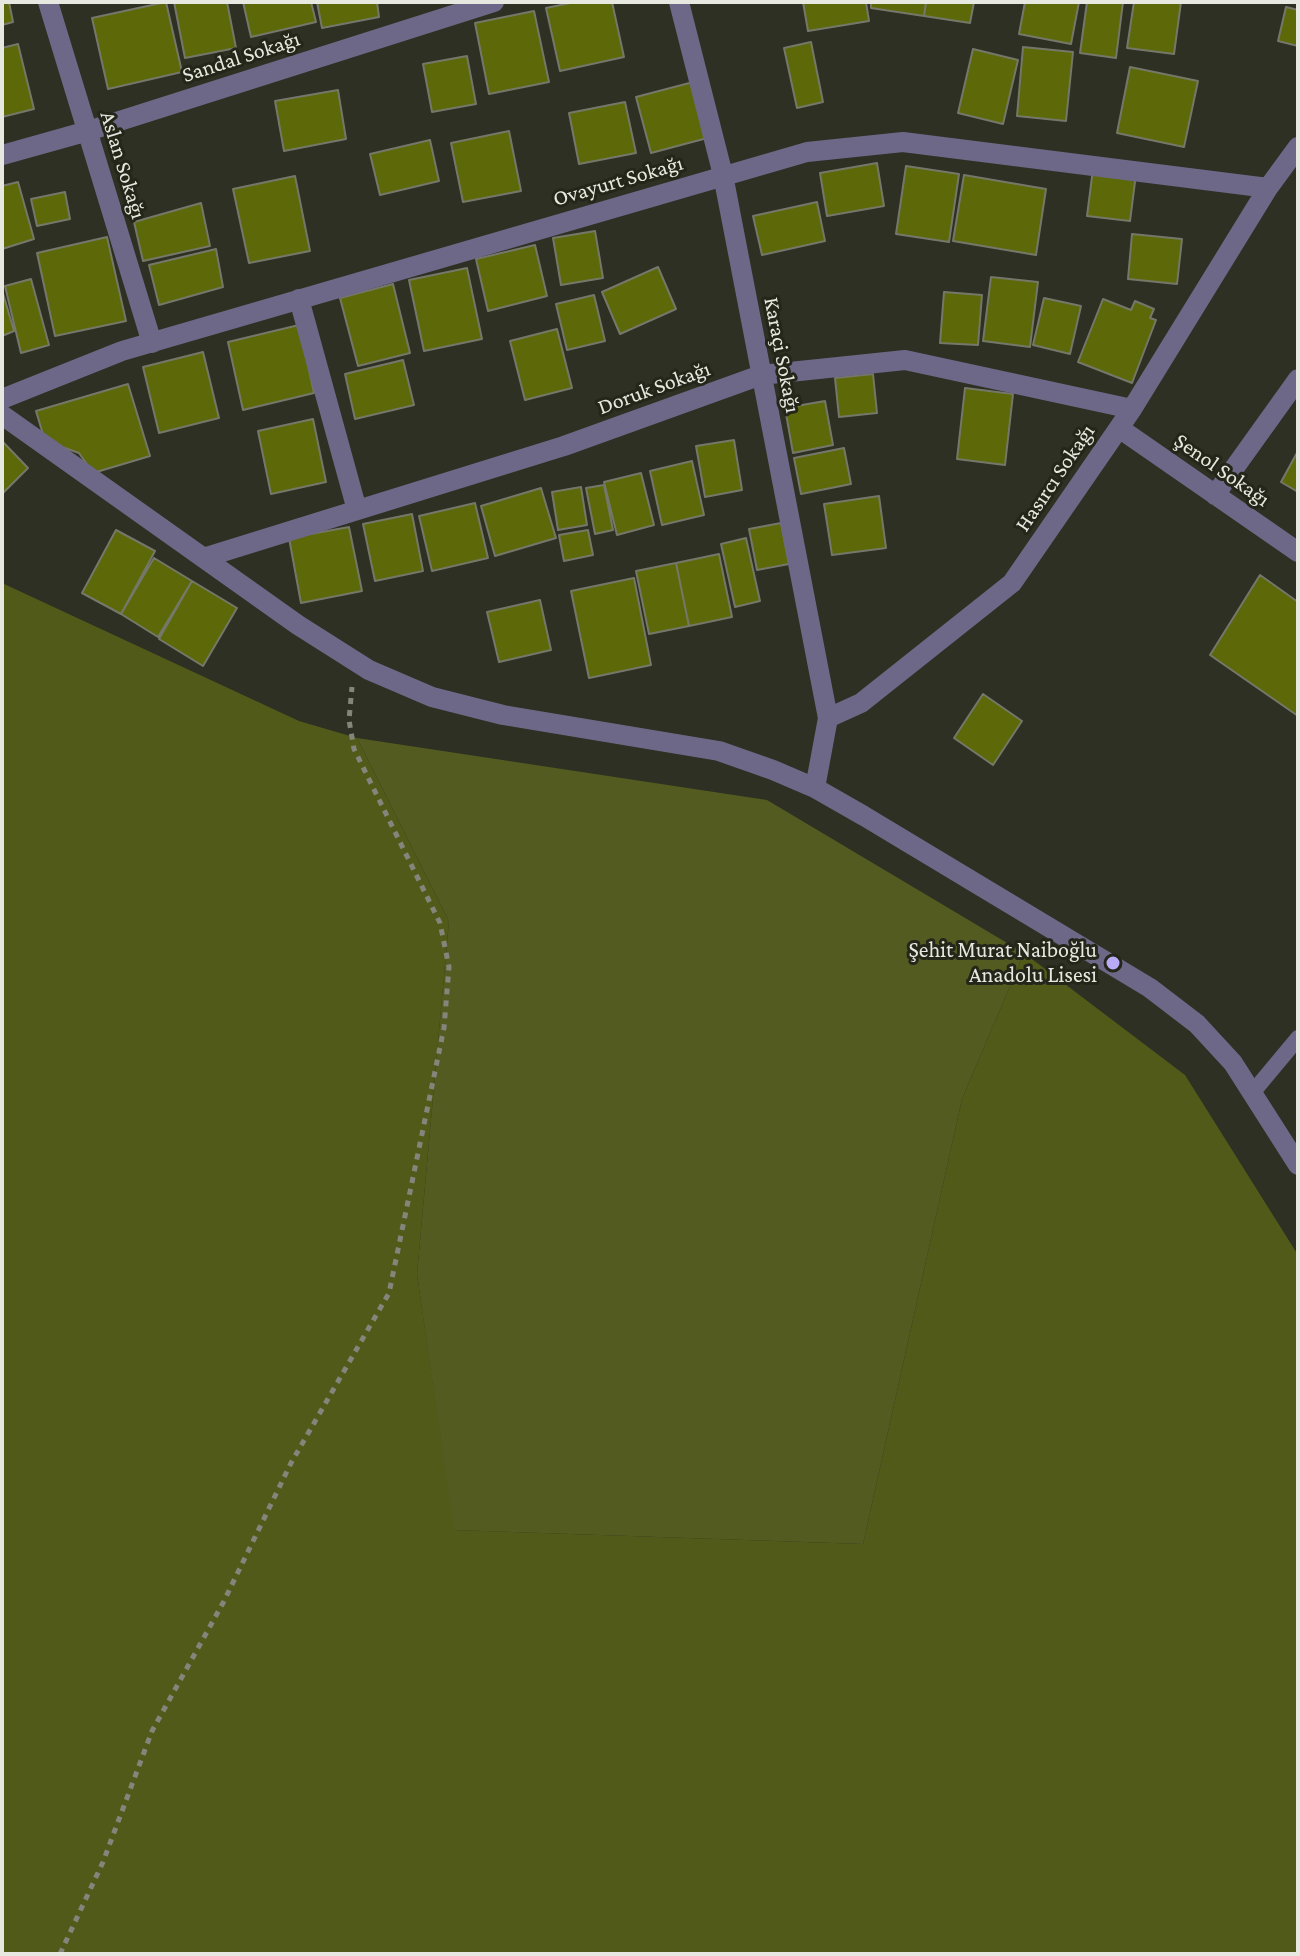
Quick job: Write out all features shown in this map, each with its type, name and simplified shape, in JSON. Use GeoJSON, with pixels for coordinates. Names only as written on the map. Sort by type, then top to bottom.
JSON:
{"type":"FeatureCollection","features":[{"type":"Feature","properties":{"kind":"street","name":"Aslan Sokağı"},"geometry":{"type":"LineString","coordinates":[[48,2],[152,343]]}},
{"type":"Feature","properties":{"kind":"street","name":"Sandal Sokağı"},"geometry":{"type":"LineString","coordinates":[[2,155],[88,131],[494,2]]}},
{"type":"Feature","properties":{"kind":"street","name":"Karaçi Sokağı"},"geometry":{"type":"LineString","coordinates":[[679,2],[723,175],[828,718]]}},
{"type":"Feature","properties":{"kind":"street","name":"Ovayurt Sokağı"},"geometry":{"type":"LineString","coordinates":[[2,399],[122,351],[807,152],[903,142],[1268,188]]}},
{"type":"Feature","properties":{"kind":"street","name":"Hasırcı Sokağı"},"geometry":{"type":"LineString","coordinates":[[828,718],[861,703],[1012,583],[1132,409],[1268,188],[1298,147]]}},
{"type":"Feature","properties":{"kind":"street"},"geometry":{"type":"LineString","coordinates":[[299,299],[357,510]]}},
{"type":"Feature","properties":{"kind":"street","name":"Doruk Sokağı"},"geometry":{"type":"LineString","coordinates":[[203,558],[564,446],[761,375],[905,360],[1132,409]]}},
{"type":"Feature","properties":{"kind":"street"},"geometry":{"type":"LineString","coordinates":[[1215,495],[1298,379]]}},
{"type":"Feature","properties":{"kind":"street"},"geometry":{"type":"LineString","coordinates":[[2,415],[298,625],[369,670],[432,697],[503,715],[719,751],[815,788],[1150,988],[1197,1024],[1233,1063],[1298,1165]]}},
{"type":"Feature","properties":{"kind":"street","name":"Şenol Sokağı"},"geometry":{"type":"LineString","coordinates":[[1119,428],[1298,552]]}},
{"type":"Feature","properties":{"kind":"street"},"geometry":{"type":"LineString","coordinates":[[815,788],[828,718]]}},
{"type":"Feature","properties":{"kind":"lane"},"geometry":{"type":"LineString","coordinates":[[1253,1092],[1298,1038]]}},
{"type":"Feature","properties":{"kind":"path"},"geometry":{"type":"LineString","coordinates":[[60,1954],[103,1862],[152,1731],[223,1603],[291,1463],[389,1293],[444,1028],[449,967],[440,923],[354,749],[349,720],[352,684],[369,670]]}},
{"type":"Feature","properties":{"kind":"green space"},"geometry":{"type":"Polygon","coordinates":[[[2,583],[299,721],[357,738],[449,921],[417,1274],[454,1530],[863,1544],[962,1099],[1024,953],[1185,1075],[1298,1255],[1298,1954],[2,1954],[2,583]]]}},
{"type":"Feature","properties":{"kind":"green space"},"geometry":{"type":"Polygon","coordinates":[[[357,738],[767,800],[1024,953],[962,1099],[863,1544],[453,1530],[417,1274],[449,921],[357,738]]]}},
{"type":"Feature","properties":{"kind":"building"},"geometry":{"type":"Polygon","coordinates":[[[2,2],[9,2],[13,22],[2,25],[2,2]]]}},
{"type":"Feature","properties":{"kind":"building"},"geometry":{"type":"Polygon","coordinates":[[[166,2],[182,72],[108,89],[92,18],[166,2]]]}},
{"type":"Feature","properties":{"kind":"building"},"geometry":{"type":"Polygon","coordinates":[[[174,2],[227,2],[236,48],[185,58],[174,2]]]}},
{"type":"Feature","properties":{"kind":"building"},"geometry":{"type":"Polygon","coordinates":[[[243,2],[311,2],[316,22],[251,37],[243,2]]]}},
{"type":"Feature","properties":{"kind":"building"},"geometry":{"type":"Polygon","coordinates":[[[317,2],[377,2],[379,17],[322,28],[317,2]]]}},
{"type":"Feature","properties":{"kind":"building"},"geometry":{"type":"Polygon","coordinates":[[[575,2],[612,2],[624,57],[560,71],[546,8],[575,2]]]}},
{"type":"Feature","properties":{"kind":"building"},"geometry":{"type":"Polygon","coordinates":[[[803,2],[866,2],[869,21],[808,31],[803,2]]]}},
{"type":"Feature","properties":{"kind":"building"},"geometry":{"type":"Polygon","coordinates":[[[871,2],[926,2],[924,16],[871,8],[871,2]]]}},
{"type":"Feature","properties":{"kind":"building"},"geometry":{"type":"Polygon","coordinates":[[[926,2],[974,2],[970,23],[924,16],[926,2]]]}},
{"type":"Feature","properties":{"kind":"building"},"geometry":{"type":"Polygon","coordinates":[[[1025,2],[1079,2],[1071,44],[1019,34],[1025,2]]]}},
{"type":"Feature","properties":{"kind":"building"},"geometry":{"type":"Polygon","coordinates":[[[1087,2],[1123,2],[1116,58],[1080,53],[1087,2]]]}},
{"type":"Feature","properties":{"kind":"building"},"geometry":{"type":"Polygon","coordinates":[[[1134,2],[1181,2],[1174,54],[1127,48],[1134,2]]]}},
{"type":"Feature","properties":{"kind":"building"},"geometry":{"type":"Polygon","coordinates":[[[1286,7],[1298,10],[1298,46],[1278,41],[1286,7]]]}},
{"type":"Feature","properties":{"kind":"building"},"geometry":{"type":"Polygon","coordinates":[[[534,11],[549,82],[489,94],[475,23],[534,11]]]}},
{"type":"Feature","properties":{"kind":"building"},"geometry":{"type":"Polygon","coordinates":[[[811,42],[823,102],[797,108],[784,48],[811,42]]]}},
{"type":"Feature","properties":{"kind":"building"},"geometry":{"type":"Polygon","coordinates":[[[18,44],[34,109],[2,117],[2,48],[18,44]]]}},
{"type":"Feature","properties":{"kind":"building"},"geometry":{"type":"Polygon","coordinates":[[[1023,47],[1073,52],[1066,121],[1017,116],[1023,47]]]}},
{"type":"Feature","properties":{"kind":"building"},"geometry":{"type":"Polygon","coordinates":[[[973,49],[1018,60],[1003,124],[958,113],[973,49]]]}},
{"type":"Feature","properties":{"kind":"building"},"geometry":{"type":"Polygon","coordinates":[[[467,56],[476,104],[432,112],[423,64],[467,56]]]}},
{"type":"Feature","properties":{"kind":"building"},"geometry":{"type":"Polygon","coordinates":[[[1130,67],[1198,81],[1184,147],[1117,133],[1130,67]]]}},
{"type":"Feature","properties":{"kind":"building"},"geometry":{"type":"Polygon","coordinates":[[[697,81],[711,137],[651,153],[636,97],[697,81]]]}},
{"type":"Feature","properties":{"kind":"building"},"geometry":{"type":"Polygon","coordinates":[[[338,90],[346,139],[284,151],[275,101],[338,90]]]}},
{"type":"Feature","properties":{"kind":"building"},"geometry":{"type":"Polygon","coordinates":[[[625,102],[636,153],[579,164],[569,113],[625,102]]]}},
{"type":"Feature","properties":{"kind":"building"},"geometry":{"type":"Polygon","coordinates":[[[509,131],[521,191],[463,202],[451,143],[509,131]]]}},
{"type":"Feature","properties":{"kind":"building"},"geometry":{"type":"Polygon","coordinates":[[[430,140],[439,181],[380,195],[370,154],[430,140]]]}},
{"type":"Feature","properties":{"kind":"building"},"geometry":{"type":"Polygon","coordinates":[[[877,163],[884,206],[827,216],[820,173],[877,163]]]}},
{"type":"Feature","properties":{"kind":"building"},"geometry":{"type":"Polygon","coordinates":[[[906,166],[959,174],[949,242],[896,234],[906,166]]]}},
{"type":"Feature","properties":{"kind":"building"},"geometry":{"type":"Polygon","coordinates":[[[1093,169],[1136,174],[1130,221],[1087,216],[1093,169]]]}},
{"type":"Feature","properties":{"kind":"building"},"geometry":{"type":"Polygon","coordinates":[[[964,175],[1046,189],[1036,255],[953,241],[964,175]]]}},
{"type":"Feature","properties":{"kind":"building"},"geometry":{"type":"Polygon","coordinates":[[[295,176],[310,251],[249,263],[233,189],[295,176]]]}},
{"type":"Feature","properties":{"kind":"building"},"geometry":{"type":"Polygon","coordinates":[[[18,182],[34,239],[2,249],[2,186],[18,182]]]}},
{"type":"Feature","properties":{"kind":"building"},"geometry":{"type":"Polygon","coordinates":[[[65,192],[70,219],[37,226],[31,199],[65,192]]]}},
{"type":"Feature","properties":{"kind":"building"},"geometry":{"type":"Polygon","coordinates":[[[817,202],[825,241],[762,255],[753,216],[817,202]]]}},
{"type":"Feature","properties":{"kind":"building"},"geometry":{"type":"Polygon","coordinates":[[[201,203],[210,246],[143,261],[134,222],[201,203]]]}},
{"type":"Feature","properties":{"kind":"building"},"geometry":{"type":"Polygon","coordinates":[[[595,231],[603,278],[561,285],[553,238],[595,231]]]}},
{"type":"Feature","properties":{"kind":"building"},"geometry":{"type":"Polygon","coordinates":[[[1132,234],[1182,239],[1177,284],[1128,279],[1132,234]]]}},
{"type":"Feature","properties":{"kind":"building"},"geometry":{"type":"Polygon","coordinates":[[[107,237],[126,321],[55,336],[37,253],[107,237]]]}},
{"type":"Feature","properties":{"kind":"building"},"geometry":{"type":"Polygon","coordinates":[[[535,245],[547,296],[488,311],[476,259],[535,245]]]}},
{"type":"Feature","properties":{"kind":"building"},"geometry":{"type":"Polygon","coordinates":[[[216,249],[223,287],[159,305],[149,265],[216,249]]]}},
{"type":"Feature","properties":{"kind":"building"},"geometry":{"type":"Polygon","coordinates":[[[658,267],[676,309],[620,334],[602,292],[658,267]]]}},
{"type":"Feature","properties":{"kind":"building"},"geometry":{"type":"Polygon","coordinates":[[[467,268],[482,339],[424,351],[409,280],[467,268]]]}},
{"type":"Feature","properties":{"kind":"building"},"geometry":{"type":"Polygon","coordinates":[[[991,277],[1038,282],[1030,347],[983,341],[991,277]]]}},
{"type":"Feature","properties":{"kind":"building"},"geometry":{"type":"Polygon","coordinates":[[[31,279],[49,345],[21,353],[5,286],[31,279]]]}},
{"type":"Feature","properties":{"kind":"building"},"geometry":{"type":"Polygon","coordinates":[[[393,284],[410,353],[358,366],[340,298],[393,284]]]}},
{"type":"Feature","properties":{"kind":"building"},"geometry":{"type":"Polygon","coordinates":[[[2,290],[14,331],[2,336],[2,290]]]}},
{"type":"Feature","properties":{"kind":"building"},"geometry":{"type":"Polygon","coordinates":[[[944,292],[982,295],[978,345],[940,343],[944,292]]]}},
{"type":"Feature","properties":{"kind":"building"},"geometry":{"type":"Polygon","coordinates":[[[594,295],[605,341],[567,350],[556,304],[594,295]]]}},
{"type":"Feature","properties":{"kind":"building"},"geometry":{"type":"Polygon","coordinates":[[[1044,298],[1081,306],[1070,354],[1033,345],[1044,298]]]}},
{"type":"Feature","properties":{"kind":"building"},"geometry":{"type":"Polygon","coordinates":[[[1103,299],[1131,310],[1135,301],[1154,309],[1150,318],[1156,320],[1132,383],[1078,362],[1103,299]]]}},
{"type":"Feature","properties":{"kind":"building"},"geometry":{"type":"Polygon","coordinates":[[[299,325],[314,393],[243,410],[228,342],[299,325]]]}},
{"type":"Feature","properties":{"kind":"building"},"geometry":{"type":"Polygon","coordinates":[[[557,329],[572,388],[525,400],[510,341],[557,329]]]}},
{"type":"Feature","properties":{"kind":"building"},"geometry":{"type":"Polygon","coordinates":[[[203,352],[219,418],[159,433],[143,367],[203,352]]]}},
{"type":"Feature","properties":{"kind":"building"},"geometry":{"type":"Polygon","coordinates":[[[403,360],[414,405],[355,419],[345,374],[403,360]]]}},
{"type":"Feature","properties":{"kind":"building"},"geometry":{"type":"Polygon","coordinates":[[[873,374],[877,413],[839,417],[835,378],[873,374]]]}},
{"type":"Feature","properties":{"kind":"building"},"geometry":{"type":"Polygon","coordinates":[[[128,384],[150,456],[93,473],[79,453],[45,441],[36,411],[128,384]]]}},
{"type":"Feature","properties":{"kind":"building"},"geometry":{"type":"Polygon","coordinates":[[[965,388],[1013,394],[1005,465],[957,459],[965,388]]]}},
{"type":"Feature","properties":{"kind":"building"},"geometry":{"type":"Polygon","coordinates":[[[825,401],[833,445],[793,453],[785,408],[825,401]]]}},
{"type":"Feature","properties":{"kind":"building"},"geometry":{"type":"Polygon","coordinates":[[[313,419],[326,482],[271,494],[258,431],[313,419]]]}},
{"type":"Feature","properties":{"kind":"building"},"geometry":{"type":"Polygon","coordinates":[[[734,440],[742,490],[705,497],[696,446],[734,440]]]}},
{"type":"Feature","properties":{"kind":"building"},"geometry":{"type":"Polygon","coordinates":[[[2,441],[28,468],[2,494],[2,441]]]}},
{"type":"Feature","properties":{"kind":"building"},"geometry":{"type":"Polygon","coordinates":[[[844,448],[851,484],[801,494],[794,458],[844,448]]]}},
{"type":"Feature","properties":{"kind":"building"},"geometry":{"type":"Polygon","coordinates":[[[1298,451],[1298,492],[1281,482],[1298,451]]]}},
{"type":"Feature","properties":{"kind":"building"},"geometry":{"type":"Polygon","coordinates":[[[692,461],[704,515],[662,525],[650,471],[692,461]]]}},
{"type":"Feature","properties":{"kind":"building"},"geometry":{"type":"Polygon","coordinates":[[[641,473],[654,525],[617,535],[604,482],[641,473]]]}},
{"type":"Feature","properties":{"kind":"building"},"geometry":{"type":"Polygon","coordinates":[[[604,485],[613,530],[595,534],[586,488],[604,485]]]}},
{"type":"Feature","properties":{"kind":"building"},"geometry":{"type":"Polygon","coordinates":[[[581,487],[587,525],[558,530],[552,492],[581,487]]]}},
{"type":"Feature","properties":{"kind":"building"},"geometry":{"type":"Polygon","coordinates":[[[541,488],[556,538],[495,556],[481,506],[541,488]]]}},
{"type":"Feature","properties":{"kind":"building"},"geometry":{"type":"Polygon","coordinates":[[[879,496],[886,548],[832,555],[824,504],[879,496]]]}},
{"type":"Feature","properties":{"kind":"building"},"geometry":{"type":"Polygon","coordinates":[[[475,503],[488,558],[432,571],[419,516],[475,503]]]}},
{"type":"Feature","properties":{"kind":"building"},"geometry":{"type":"Polygon","coordinates":[[[412,514],[423,571],[375,581],[363,524],[412,514]]]}},
{"type":"Feature","properties":{"kind":"building"},"geometry":{"type":"Polygon","coordinates":[[[781,523],[789,564],[757,570],[749,529],[781,523]]]}},
{"type":"Feature","properties":{"kind":"building"},"geometry":{"type":"Polygon","coordinates":[[[349,527],[362,591],[301,603],[289,538],[349,527]]]}},
{"type":"Feature","properties":{"kind":"building"},"geometry":{"type":"Polygon","coordinates":[[[116,530],[155,551],[121,614],[82,593],[116,530]]]}},
{"type":"Feature","properties":{"kind":"building"},"geometry":{"type":"Polygon","coordinates":[[[588,530],[593,555],[564,561],[559,535],[588,530]]]}},
{"type":"Feature","properties":{"kind":"building"},"geometry":{"type":"Polygon","coordinates":[[[746,538],[760,601],[735,607],[721,544],[746,538]]]}},
{"type":"Feature","properties":{"kind":"building"},"geometry":{"type":"Polygon","coordinates":[[[719,554],[732,617],[689,626],[676,563],[719,554]]]}},
{"type":"Feature","properties":{"kind":"building"},"geometry":{"type":"Polygon","coordinates":[[[154,558],[192,581],[158,637],[121,614],[154,558]]]}},
{"type":"Feature","properties":{"kind":"building"},"geometry":{"type":"Polygon","coordinates":[[[676,563],[689,626],[649,634],[636,571],[676,563]]]}},
{"type":"Feature","properties":{"kind":"building"},"geometry":{"type":"Polygon","coordinates":[[[1260,575],[1298,602],[1298,716],[1210,655],[1260,575]]]}},
{"type":"Feature","properties":{"kind":"building"},"geometry":{"type":"Polygon","coordinates":[[[634,578],[651,665],[589,678],[571,591],[634,578]]]}},
{"type":"Feature","properties":{"kind":"building"},"geometry":{"type":"Polygon","coordinates":[[[192,581],[237,608],[203,666],[159,639],[192,581]]]}},
{"type":"Feature","properties":{"kind":"building"},"geometry":{"type":"Polygon","coordinates":[[[540,600],[551,650],[499,662],[487,612],[540,600]]]}},
{"type":"Feature","properties":{"kind":"building"},"geometry":{"type":"Polygon","coordinates":[[[983,694],[1022,721],[993,765],[954,738],[983,694]]]}},
{"type":"Feature","properties":{"kind":"place","name":"Şehit Murat Naiboğlu Anadolu Lisesi"},"geometry":{"type":"Point","coordinates":[1113,963]}}]}
